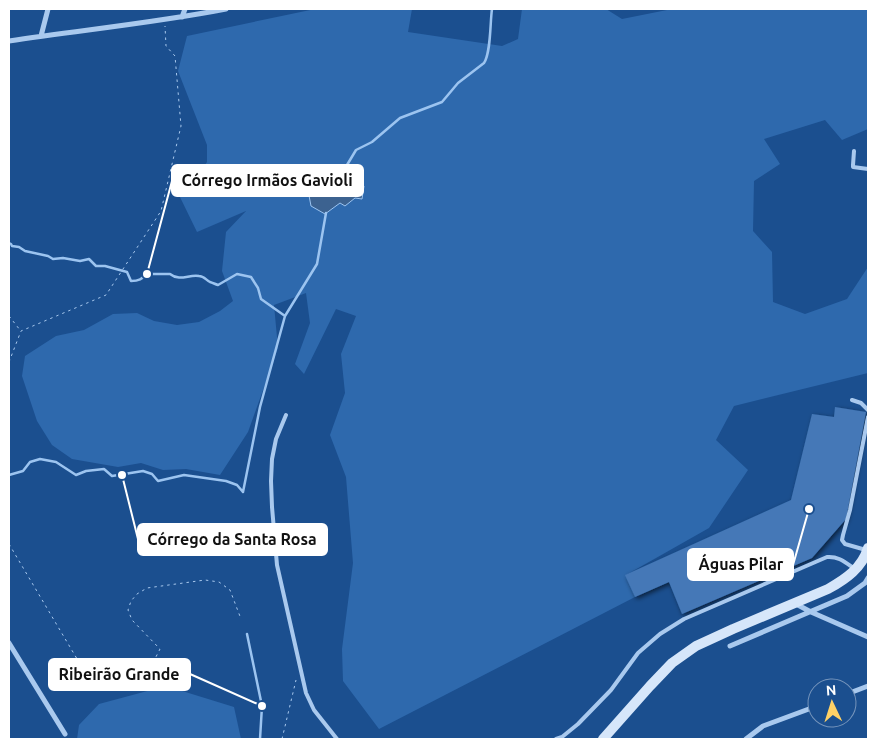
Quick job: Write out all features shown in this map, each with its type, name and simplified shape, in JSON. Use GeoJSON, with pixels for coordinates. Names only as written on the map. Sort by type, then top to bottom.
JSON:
{"type":"FeatureCollection","features":[{"type":"Feature","properties":{"kind":"main road"},"geometry":{"type":"LineString","coordinates":[[603,739],[672,663],[696,646],[828,589],[849,576],[856,569],[868,549]]}},
{"type":"Feature","properties":{"kind":"street"},"geometry":{"type":"LineString","coordinates":[[41,36],[48,9]]}},
{"type":"Feature","properties":{"kind":"street"},"geometry":{"type":"LineString","coordinates":[[182,18],[185,9]]}},
{"type":"Feature","properties":{"kind":"street"},"geometry":{"type":"LineString","coordinates":[[9,41],[182,18],[226,9]]}},
{"type":"Feature","properties":{"kind":"street"},"geometry":{"type":"LineString","coordinates":[[730,646],[846,596],[868,578]]}},
{"type":"Feature","properties":{"kind":"street"},"geometry":{"type":"LineString","coordinates":[[795,603],[868,637]]}},
{"type":"Feature","properties":{"kind":"street"},"geometry":{"type":"LineString","coordinates":[[9,644],[65,734]]}},
{"type":"Feature","properties":{"kind":"street"},"geometry":{"type":"LineString","coordinates":[[746,739],[763,726],[807,710]]}},
{"type":"Feature","properties":{"kind":"lane"},"geometry":{"type":"LineString","coordinates":[[854,151],[853,167],[868,169]]}},
{"type":"Feature","properties":{"kind":"lane"},"geometry":{"type":"LineString","coordinates":[[852,400],[861,403],[868,410]]}},
{"type":"Feature","properties":{"kind":"lane"},"geometry":{"type":"LineString","coordinates":[[286,415],[276,439],[272,459],[271,481],[277,565],[306,693],[314,710],[337,739]]}},
{"type":"Feature","properties":{"kind":"lane"},"geometry":{"type":"LineString","coordinates":[[868,417],[850,510],[842,534],[844,544],[868,549]]}},
{"type":"Feature","properties":{"kind":"lane"},"geometry":{"type":"LineString","coordinates":[[556,739],[562,737],[578,724],[611,690],[638,653],[660,634],[684,619],[827,556],[841,559],[856,569]]}},
{"type":"Feature","properties":{"kind":"path"},"geometry":{"type":"LineString","coordinates":[[9,362],[20,331],[106,295],[161,211],[181,126],[175,56],[166,46],[165,24]]}},
{"type":"Feature","properties":{"kind":"path"},"geometry":{"type":"LineString","coordinates":[[9,316],[20,331]]}},
{"type":"Feature","properties":{"kind":"path"},"geometry":{"type":"LineString","coordinates":[[9,544],[83,669],[140,688],[160,649],[132,620],[128,610],[131,601],[137,594],[147,588],[205,580],[219,582],[230,590],[241,619]]}},
{"type":"Feature","properties":{"kind":"path"},"geometry":{"type":"LineString","coordinates":[[282,739],[300,667]]}},
{"type":"Feature","properties":{"kind":"shaded area"},"geometry":{"type":"Polygon","coordinates":[[[315,9],[412,9],[408,32],[502,46],[518,39],[522,9],[606,9],[622,19],[672,9],[868,9],[868,129],[842,140],[825,120],[764,139],[780,164],[754,181],[753,231],[772,252],[773,302],[805,314],[847,299],[868,267],[868,373],[734,406],[716,440],[748,470],[709,528],[626,575],[635,597],[379,729],[343,681],[342,649],[353,563],[346,477],[330,435],[345,393],[341,354],[356,316],[336,309],[304,374],[295,364],[310,323],[306,293],[274,305],[278,348],[248,432],[220,475],[186,469],[163,470],[141,463],[118,467],[72,459],[52,445],[37,421],[22,376],[25,356],[56,336],[84,330],[113,314],[137,313],[154,321],[177,325],[199,322],[220,311],[233,301],[222,271],[226,232],[246,211],[197,232],[179,195],[196,178],[207,162],[207,145],[178,71],[187,36],[315,9]]]}},
{"type":"Feature","properties":{"kind":"shaded area"},"geometry":{"type":"Polygon","coordinates":[[[339,177],[347,186],[357,184],[364,186],[362,199],[355,198],[345,206],[340,203],[325,214],[311,206],[307,185],[339,177]]]}},
{"type":"Feature","properties":{"kind":"shaded area"},"geometry":{"type":"Polygon","coordinates":[[[166,686],[234,707],[241,739],[77,739],[79,725],[99,704],[166,686]]]}},
{"type":"Feature","properties":{"kind":"building"},"geometry":{"type":"Polygon","coordinates":[[[835,407],[866,412],[846,519],[812,558],[682,614],[669,582],[635,597],[625,575],[791,500],[812,414],[834,417],[835,407]]]}},
{"type":"Feature","properties":{"kind":"waterway"},"geometry":{"type":"LineString","coordinates":[[338,180],[356,150],[372,142],[400,118],[442,102],[458,83],[484,63],[489,45],[492,9]]}},
{"type":"Feature","properties":{"kind":"waterway"},"geometry":{"type":"LineString","coordinates":[[243,492],[260,407],[285,316],[317,264],[326,213]]}},
{"type":"Feature","properties":{"kind":"waterway"},"geometry":{"type":"LineString","coordinates":[[9,243],[25,251],[48,256],[53,259],[63,258],[80,261],[89,259],[96,266],[105,266],[127,272],[131,281],[136,281],[147,274],[170,274],[181,278],[201,276],[218,285],[237,274],[251,277],[258,288],[261,299],[285,316]]}},
{"type":"Feature","properties":{"kind":"waterway"},"geometry":{"type":"LineString","coordinates":[[9,475],[23,471],[30,462],[40,459],[56,462],[76,475],[86,471],[104,469],[112,476],[143,471],[152,474],[158,481],[184,475],[226,481],[237,485],[243,492]]}},
{"type":"Feature","properties":{"kind":"waterway"},"geometry":{"type":"LineString","coordinates":[[247,634],[262,706],[260,739]]}},
{"type":"Feature","properties":{"kind":"place","name":"Córrego Irmãos Gavioli"},"geometry":{"type":"Point","coordinates":[147,274]}},
{"type":"Feature","properties":{"kind":"place","name":"Córrego da Santa Rosa"},"geometry":{"type":"Point","coordinates":[122,475]}},
{"type":"Feature","properties":{"kind":"place","name":"Águas Pilar"},"geometry":{"type":"Point","coordinates":[809,509]}},
{"type":"Feature","properties":{"kind":"place","name":"Ribeirão Grande"},"geometry":{"type":"Point","coordinates":[262,706]}}]}
